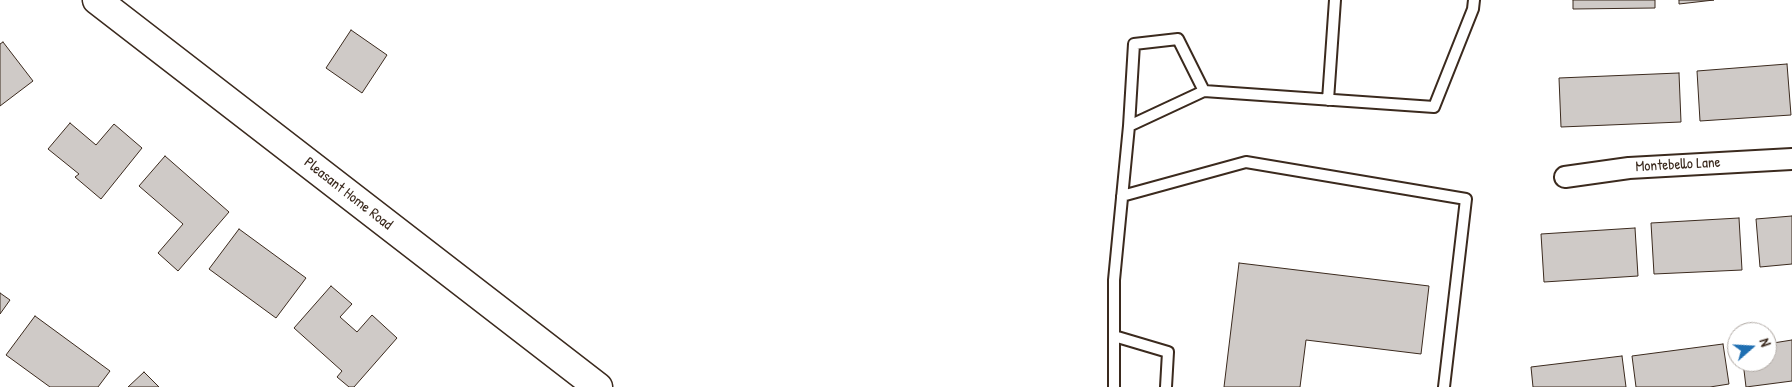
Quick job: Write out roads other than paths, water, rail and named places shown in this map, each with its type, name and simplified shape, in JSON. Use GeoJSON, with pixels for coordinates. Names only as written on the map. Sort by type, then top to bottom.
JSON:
{"type":"FeatureCollection","features":[{"type":"Feature","properties":{"kind":"main road","name":"Pleasant Home Road"},"geometry":{"type":"LineString","coordinates":[[98,0],[598,387]]}},
{"type":"Feature","properties":{"kind":"street","name":"Montebello Lane"},"geometry":{"type":"LineString","coordinates":[[1565,177],[1629,168],[1792,159]]}},
{"type":"Feature","properties":{"kind":"lane"},"geometry":{"type":"LineString","coordinates":[[1328,100],[1336,0]]}},
{"type":"Feature","properties":{"kind":"lane"},"geometry":{"type":"LineString","coordinates":[[1129,126],[1204,91],[1434,107],[1473,9],[1474,0]]}},
{"type":"Feature","properties":{"kind":"lane"},"geometry":{"type":"LineString","coordinates":[[1114,387],[1114,280],[1129,126],[1134,44],[1178,39],[1204,91]]}},
{"type":"Feature","properties":{"kind":"lane"},"geometry":{"type":"LineString","coordinates":[[1122,196],[1246,162],[1466,199],[1444,387]]}},
{"type":"Feature","properties":{"kind":"lane"},"geometry":{"type":"LineString","coordinates":[[1114,336],[1168,352],[1166,387]]}}]}
